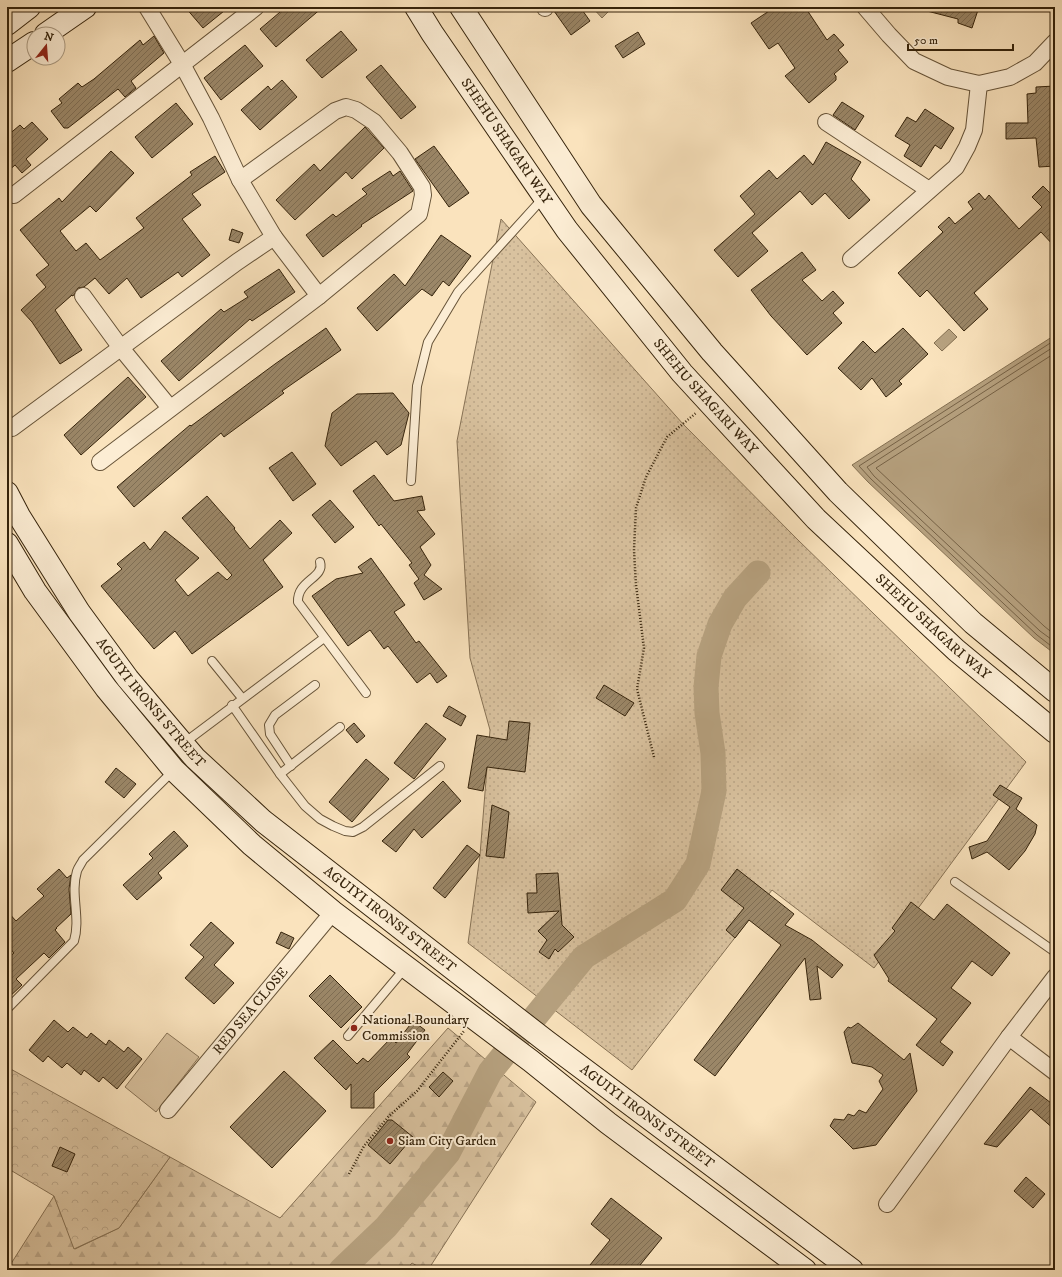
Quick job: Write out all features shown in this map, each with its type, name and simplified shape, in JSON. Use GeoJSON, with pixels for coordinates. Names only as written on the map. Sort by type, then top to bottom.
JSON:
{"type":"FeatureCollection","features":[{"type":"Feature","properties":{"kind":"main road"},"geometry":{"type":"LineString","coordinates":[[7,24],[29,7]]}},
{"type":"Feature","properties":{"kind":"main road"},"geometry":{"type":"LineString","coordinates":[[58,26],[85,7]]}},
{"type":"Feature","properties":{"kind":"main road","name":"SHEHU SHAGARI WAY"},"geometry":{"type":"LineString","coordinates":[[416,7],[432,33],[572,236],[682,373],[816,519],[956,650],[1055,732]]}},
{"type":"Feature","properties":{"kind":"main road","name":"SHEHU SHAGARI WAY"},"geometry":{"type":"LineString","coordinates":[[461,7],[592,206],[712,352],[838,492],[973,623],[1055,691]]}},
{"type":"Feature","properties":{"kind":"main road"},"geometry":{"type":"LineString","coordinates":[[7,61],[26,48]]}},
{"type":"Feature","properties":{"kind":"main road","name":"AGUIYI IRONSI STREET"},"geometry":{"type":"LineString","coordinates":[[7,493],[19,516],[79,612],[128,679],[195,758],[263,821],[500,1006],[852,1270]]}},
{"type":"Feature","properties":{"kind":"main road","name":"AGUIYI IRONSI STREET"},"geometry":{"type":"LineString","coordinates":[[7,544],[35,591],[102,682],[174,770],[252,845],[333,912],[531,1061],[608,1123],[805,1270]]}},
{"type":"Feature","properties":{"kind":"street"},"geometry":{"type":"LineString","coordinates":[[147,7],[182,64],[211,118],[240,180],[274,237],[319,296]]}},
{"type":"Feature","properties":{"kind":"street"},"geometry":{"type":"LineString","coordinates":[[14,195],[256,7]]}},
{"type":"Feature","properties":{"kind":"street"},"geometry":{"type":"LineString","coordinates":[[865,7],[914,61],[948,77],[979,84],[1010,77],[1035,63],[1055,42]]}},
{"type":"Feature","properties":{"kind":"street"},"geometry":{"type":"LineString","coordinates":[[851,259],[956,167],[974,130],[979,84]]}},
{"type":"Feature","properties":{"kind":"street"},"geometry":{"type":"LineString","coordinates":[[100,462],[319,296],[419,214],[423,195],[422,187],[400,153],[374,122],[356,110],[346,107],[335,110],[240,180]]}},
{"type":"Feature","properties":{"kind":"street"},"geometry":{"type":"LineString","coordinates":[[826,122],[929,190]]}},
{"type":"Feature","properties":{"kind":"street"},"geometry":{"type":"LineString","coordinates":[[12,428],[237,262],[274,237]]}},
{"type":"Feature","properties":{"kind":"street"},"geometry":{"type":"LineString","coordinates":[[83,296],[121,348],[170,408]]}},
{"type":"Feature","properties":{"kind":"street","name":"RED SEA CLOSE"},"geometry":{"type":"LineString","coordinates":[[168,1110],[333,912]]}},
{"type":"Feature","properties":{"kind":"street"},"geometry":{"type":"LineString","coordinates":[[887,1204],[1009,1037],[1055,977]]}},
{"type":"Feature","properties":{"kind":"street"},"geometry":{"type":"LineString","coordinates":[[1009,1037],[1055,1072]]}},
{"type":"Feature","properties":{"kind":"lane"},"geometry":{"type":"LineString","coordinates":[[411,481],[417,386],[428,342],[458,292],[544,197]]}},
{"type":"Feature","properties":{"kind":"lane"},"geometry":{"type":"LineString","coordinates":[[320,562],[320,571],[301,588],[298,595],[298,602],[366,693]]}},
{"type":"Feature","properties":{"kind":"lane"},"geometry":{"type":"LineString","coordinates":[[183,743],[324,638]]}},
{"type":"Feature","properties":{"kind":"lane"},"geometry":{"type":"LineString","coordinates":[[212,661],[242,698]]}},
{"type":"Feature","properties":{"kind":"lane"},"geometry":{"type":"LineString","coordinates":[[291,766],[270,734],[269,725],[275,715],[315,685]]}},
{"type":"Feature","properties":{"kind":"lane"},"geometry":{"type":"LineString","coordinates":[[232,706],[280,774],[305,806],[320,819],[345,831],[353,832],[363,827],[440,766]]}},
{"type":"Feature","properties":{"kind":"lane"},"geometry":{"type":"LineString","coordinates":[[280,774],[340,727]]}},
{"type":"Feature","properties":{"kind":"lane"},"geometry":{"type":"LineString","coordinates":[[7,1009],[74,941],[77,932],[75,883],[77,871],[83,860],[174,770]]}},
{"type":"Feature","properties":{"kind":"lane"},"geometry":{"type":"LineString","coordinates":[[955,882],[1055,952]]}},
{"type":"Feature","properties":{"kind":"lane"},"geometry":{"type":"LineString","coordinates":[[348,1036],[406,966]]}},
{"type":"Feature","properties":{"kind":"path"},"geometry":{"type":"LineString","coordinates":[[654,756],[638,689],[644,648],[636,585],[634,550],[636,508],[646,477],[667,437],[709,402]]}},
{"type":"Feature","properties":{"kind":"path"},"geometry":{"type":"LineString","coordinates":[[349,1174],[364,1146],[389,1116],[417,1091],[479,1022]]}},
{"type":"Feature","properties":{"kind":"green space"},"geometry":{"type":"Polygon","coordinates":[[[501,219],[683,424],[798,540],[1026,762],[874,968],[772,890],[632,1070],[468,943],[480,855],[490,730],[470,658],[457,441],[501,219]]]}},
{"type":"Feature","properties":{"kind":"green space"},"geometry":{"type":"Polygon","coordinates":[[[448,1028],[536,1102],[428,1270],[424,1270],[412,1263],[406,1270],[7,1270],[54,1196],[75,1249],[119,1228],[170,1157],[280,1218],[448,1028]]]}},
{"type":"Feature","properties":{"kind":"green space"},"geometry":{"type":"Polygon","coordinates":[[[167,1033],[199,1057],[156,1112],[125,1087],[167,1033]]]}},
{"type":"Feature","properties":{"kind":"green space"},"geometry":{"type":"Polygon","coordinates":[[[7,1067],[170,1157],[119,1228],[74,1249],[54,1196],[7,1168],[7,1067]]]}},
{"type":"Feature","properties":{"kind":"water"},"geometry":{"type":"Polygon","coordinates":[[[592,7],[610,7],[611,9],[602,18],[592,7]]]}},
{"type":"Feature","properties":{"kind":"water"},"geometry":{"type":"Polygon","coordinates":[[[949,329],[957,337],[942,351],[934,343],[949,329]]]}},
{"type":"Feature","properties":{"kind":"water"},"geometry":{"type":"Polygon","coordinates":[[[1055,335],[1055,654],[1034,638],[868,482],[852,465],[1055,335]]]}},
{"type":"Feature","properties":{"kind":"building"},"geometry":{"type":"Polygon","coordinates":[[[185,7],[229,7],[203,28],[185,7]]]}},
{"type":"Feature","properties":{"kind":"building"},"geometry":{"type":"Polygon","coordinates":[[[286,7],[323,7],[276,47],[260,29],[286,7]]]}},
{"type":"Feature","properties":{"kind":"building"},"geometry":{"type":"Polygon","coordinates":[[[554,7],[580,7],[590,21],[571,35],[554,11],[554,7]]]}},
{"type":"Feature","properties":{"kind":"building"},"geometry":{"type":"Polygon","coordinates":[[[775,7],[805,7],[827,40],[834,34],[844,45],[838,50],[848,62],[834,74],[836,76],[836,80],[809,103],[785,76],[795,68],[778,43],[769,49],[751,23],[775,7]]]}},
{"type":"Feature","properties":{"kind":"building"},"geometry":{"type":"Polygon","coordinates":[[[928,7],[979,7],[972,28],[958,23],[958,19],[927,11],[928,7]]]}},
{"type":"Feature","properties":{"kind":"building"},"geometry":{"type":"Polygon","coordinates":[[[341,31],[357,50],[322,78],[306,60],[341,31]]]}},
{"type":"Feature","properties":{"kind":"building"},"geometry":{"type":"Polygon","coordinates":[[[638,32],[645,44],[623,58],[615,46],[638,32]]]}},
{"type":"Feature","properties":{"kind":"building"},"geometry":{"type":"Polygon","coordinates":[[[154,36],[164,53],[131,81],[136,88],[125,97],[118,89],[68,128],[64,128],[51,111],[62,103],[59,99],[78,83],[82,87],[94,79],[140,40],[143,45],[154,36]]]}},
{"type":"Feature","properties":{"kind":"building"},"geometry":{"type":"Polygon","coordinates":[[[245,45],[263,66],[221,100],[204,78],[245,45]]]}},
{"type":"Feature","properties":{"kind":"building"},"geometry":{"type":"Polygon","coordinates":[[[381,65],[416,107],[401,119],[366,77],[381,65]]]}},
{"type":"Feature","properties":{"kind":"building"},"geometry":{"type":"Polygon","coordinates":[[[282,80],[297,97],[260,130],[241,110],[268,86],[271,90],[282,80]]]}},
{"type":"Feature","properties":{"kind":"building"},"geometry":{"type":"Polygon","coordinates":[[[1055,86],[1055,166],[1039,167],[1036,138],[1006,139],[1006,123],[1028,123],[1027,94],[1036,93],[1036,87],[1055,86]]]}},
{"type":"Feature","properties":{"kind":"building"},"geometry":{"type":"Polygon","coordinates":[[[842,102],[864,116],[855,130],[833,115],[842,102]]]}},
{"type":"Feature","properties":{"kind":"building"},"geometry":{"type":"Polygon","coordinates":[[[176,103],[193,124],[152,158],[135,137],[176,103]]]}},
{"type":"Feature","properties":{"kind":"building"},"geometry":{"type":"Polygon","coordinates":[[[925,109],[954,128],[941,149],[935,145],[921,167],[904,156],[910,145],[895,136],[907,117],[916,122],[925,109]]]}},
{"type":"Feature","properties":{"kind":"building"},"geometry":{"type":"Polygon","coordinates":[[[32,122],[48,139],[26,159],[31,165],[22,173],[15,165],[7,172],[7,136],[20,125],[24,129],[32,122]]]}},
{"type":"Feature","properties":{"kind":"building"},"geometry":{"type":"Polygon","coordinates":[[[365,127],[384,148],[352,179],[346,172],[295,220],[276,200],[314,164],[320,171],[365,127]]]}},
{"type":"Feature","properties":{"kind":"building"},"geometry":{"type":"Polygon","coordinates":[[[826,142],[861,162],[851,179],[870,200],[849,219],[825,193],[812,205],[800,191],[752,233],[768,251],[738,277],[714,250],[755,214],[740,196],[769,170],[777,179],[804,155],[813,165],[826,142]]]}},
{"type":"Feature","properties":{"kind":"building"},"geometry":{"type":"Polygon","coordinates":[[[434,146],[469,193],[449,207],[415,159],[434,146]]]}},
{"type":"Feature","properties":{"kind":"building"},"geometry":{"type":"Polygon","coordinates":[[[111,151],[134,173],[96,212],[90,206],[60,231],[76,251],[86,243],[100,260],[144,228],[136,218],[192,175],[190,172],[215,156],[225,172],[192,194],[201,205],[182,219],[210,255],[182,277],[178,272],[141,298],[127,278],[109,294],[95,278],[84,287],[78,288],[74,295],[72,295],[55,310],[82,350],[60,364],[32,322],[21,310],[46,287],[36,275],[49,265],[20,230],[59,198],[62,202],[111,151]]]}},
{"type":"Feature","properties":{"kind":"building"},"geometry":{"type":"Polygon","coordinates":[[[390,171],[393,176],[400,171],[413,191],[361,225],[362,226],[323,257],[306,235],[333,214],[336,217],[367,194],[362,189],[390,171]]]}},
{"type":"Feature","properties":{"kind":"building"},"geometry":{"type":"Polygon","coordinates":[[[1043,186],[1055,198],[1055,247],[1041,232],[974,293],[988,309],[964,331],[927,290],[920,297],[898,273],[943,232],[938,227],[949,217],[955,224],[973,209],[968,202],[979,193],[985,200],[989,195],[1019,229],[1042,207],[1032,197],[1043,186]]]}},
{"type":"Feature","properties":{"kind":"building"},"geometry":{"type":"Polygon","coordinates":[[[232,229],[243,233],[239,243],[229,240],[232,229]]]}},
{"type":"Feature","properties":{"kind":"building"},"geometry":{"type":"Polygon","coordinates":[[[441,235],[471,256],[449,286],[443,281],[432,296],[422,289],[377,331],[357,308],[394,274],[405,286],[441,235]]]}},
{"type":"Feature","properties":{"kind":"building"},"geometry":{"type":"Polygon","coordinates":[[[802,252],[816,270],[802,280],[822,301],[833,291],[844,303],[833,313],[842,323],[807,355],[771,316],[751,290],[802,252]]]}},
{"type":"Feature","properties":{"kind":"building"},"geometry":{"type":"Polygon","coordinates":[[[279,269],[295,292],[252,321],[250,319],[179,381],[161,361],[221,309],[224,312],[248,297],[244,292],[279,269]]]}},
{"type":"Feature","properties":{"kind":"building"},"geometry":{"type":"Polygon","coordinates":[[[326,328],[341,350],[282,391],[284,393],[224,437],[221,433],[134,507],[117,487],[190,425],[191,426],[326,328]]]}},
{"type":"Feature","properties":{"kind":"building"},"geometry":{"type":"Polygon","coordinates":[[[903,328],[928,354],[899,381],[902,384],[886,397],[872,378],[861,390],[838,368],[863,341],[875,353],[903,328]]]}},
{"type":"Feature","properties":{"kind":"building"},"geometry":{"type":"Polygon","coordinates":[[[128,377],[146,397],[81,455],[64,435],[128,377]]]}},
{"type":"Feature","properties":{"kind":"building"},"geometry":{"type":"Polygon","coordinates":[[[393,393],[409,413],[401,445],[387,455],[376,441],[341,466],[325,446],[332,413],[357,394],[393,393]]]}},
{"type":"Feature","properties":{"kind":"building"},"geometry":{"type":"Polygon","coordinates":[[[292,452],[316,484],[293,501],[269,468],[292,452]]]}},
{"type":"Feature","properties":{"kind":"building"},"geometry":{"type":"Polygon","coordinates":[[[374,475],[394,501],[422,496],[425,510],[417,511],[435,534],[420,547],[431,565],[424,575],[442,589],[424,600],[414,583],[419,579],[409,565],[412,563],[381,524],[379,526],[353,491],[374,475]]]}},
{"type":"Feature","properties":{"kind":"building"},"geometry":{"type":"Polygon","coordinates":[[[207,496],[235,528],[234,529],[250,549],[280,520],[292,533],[263,560],[283,587],[192,654],[175,631],[154,649],[101,586],[122,569],[117,564],[144,542],[150,550],[165,531],[199,558],[175,580],[188,596],[218,572],[227,580],[232,575],[182,518],[207,496]]]}},
{"type":"Feature","properties":{"kind":"building"},"geometry":{"type":"Polygon","coordinates":[[[330,500],[354,527],[335,543],[312,515],[330,500]]]}},
{"type":"Feature","properties":{"kind":"building"},"geometry":{"type":"Polygon","coordinates":[[[371,558],[405,605],[394,612],[416,643],[419,641],[447,676],[437,683],[430,673],[417,683],[388,646],[384,649],[370,630],[348,646],[312,596],[336,579],[363,573],[358,567],[371,558]]]}},
{"type":"Feature","properties":{"kind":"building"},"geometry":{"type":"Polygon","coordinates":[[[604,685],[634,703],[625,716],[596,698],[604,685]]]}},
{"type":"Feature","properties":{"kind":"building"},"geometry":{"type":"Polygon","coordinates":[[[449,706],[466,716],[461,726],[443,716],[449,706]]]}},
{"type":"Feature","properties":{"kind":"building"},"geometry":{"type":"Polygon","coordinates":[[[509,721],[530,723],[525,772],[487,767],[483,791],[468,788],[477,735],[507,740],[509,721]]]}},
{"type":"Feature","properties":{"kind":"building"},"geometry":{"type":"Polygon","coordinates":[[[354,723],[365,736],[357,743],[346,730],[354,723]]]}},
{"type":"Feature","properties":{"kind":"building"},"geometry":{"type":"Polygon","coordinates":[[[426,723],[446,739],[414,779],[394,763],[426,723]]]}},
{"type":"Feature","properties":{"kind":"building"},"geometry":{"type":"Polygon","coordinates":[[[366,759],[389,779],[352,822],[329,802],[366,759]]]}},
{"type":"Feature","properties":{"kind":"building"},"geometry":{"type":"Polygon","coordinates":[[[116,768],[136,784],[124,798],[105,782],[116,768]]]}},
{"type":"Feature","properties":{"kind":"building"},"geometry":{"type":"Polygon","coordinates":[[[443,781],[461,801],[422,838],[414,829],[396,852],[382,841],[443,781]]]}},
{"type":"Feature","properties":{"kind":"building"},"geometry":{"type":"Polygon","coordinates":[[[1000,785],[1022,798],[1016,809],[1037,825],[1035,834],[1025,851],[1009,870],[987,852],[972,859],[969,847],[987,841],[1010,807],[993,795],[1000,785]]]}},
{"type":"Feature","properties":{"kind":"building"},"geometry":{"type":"Polygon","coordinates":[[[492,805],[509,812],[504,858],[486,856],[492,805]]]}},
{"type":"Feature","properties":{"kind":"building"},"geometry":{"type":"Polygon","coordinates":[[[174,831],[188,846],[158,873],[162,878],[137,900],[123,885],[153,858],[149,854],[174,831]]]}},
{"type":"Feature","properties":{"kind":"building"},"geometry":{"type":"Polygon","coordinates":[[[467,845],[480,855],[445,898],[433,888],[467,845]]]}},
{"type":"Feature","properties":{"kind":"building"},"geometry":{"type":"Polygon","coordinates":[[[59,869],[67,878],[71,875],[69,889],[71,914],[55,930],[65,942],[49,958],[44,953],[16,979],[22,985],[7,999],[7,959],[14,953],[7,945],[7,911],[16,921],[44,896],[37,889],[59,869]]]}},
{"type":"Feature","properties":{"kind":"building"},"geometry":{"type":"Polygon","coordinates":[[[737,869],[794,914],[785,925],[812,940],[843,965],[832,978],[817,966],[821,999],[810,1000],[805,958],[715,1076],[694,1060],[781,945],[749,920],[735,938],[726,930],[744,908],[721,890],[737,869]]]}},
{"type":"Feature","properties":{"kind":"building"},"geometry":{"type":"Polygon","coordinates":[[[558,873],[562,925],[574,937],[558,952],[555,949],[549,959],[539,952],[547,940],[538,931],[559,911],[528,913],[527,893],[537,893],[536,874],[558,873]]]}},
{"type":"Feature","properties":{"kind":"building"},"geometry":{"type":"Polygon","coordinates":[[[911,902],[934,920],[947,904],[1010,953],[992,976],[972,961],[951,988],[971,1003],[940,1042],[953,1052],[943,1066],[916,1045],[937,1019],[888,981],[889,979],[874,955],[895,931],[892,928],[911,902]]]}},
{"type":"Feature","properties":{"kind":"building"},"geometry":{"type":"Polygon","coordinates":[[[211,922],[234,943],[214,965],[234,983],[214,1004],[185,978],[204,957],[190,945],[211,922]]]}},
{"type":"Feature","properties":{"kind":"building"},"geometry":{"type":"Polygon","coordinates":[[[281,932],[294,938],[289,949],[276,943],[281,932]]]}},
{"type":"Feature","properties":{"kind":"building"},"geometry":{"type":"Polygon","coordinates":[[[330,975],[362,1007],[341,1028],[309,996],[330,975]]]}},
{"type":"Feature","properties":{"kind":"building"},"geometry":{"type":"Polygon","coordinates":[[[54,1020],[68,1032],[73,1027],[87,1038],[91,1033],[106,1045],[109,1040],[124,1052],[128,1047],[142,1059],[117,1089],[103,1077],[99,1082],[84,1070],[81,1075],[67,1063],[62,1068],[48,1056],[43,1062],[29,1050],[54,1020]]]}},
{"type":"Feature","properties":{"kind":"building"},"geometry":{"type":"Polygon","coordinates":[[[413,1021],[425,1030],[407,1054],[410,1057],[374,1093],[374,1108],[351,1108],[351,1084],[346,1090],[314,1058],[333,1040],[357,1064],[363,1058],[368,1062],[391,1038],[396,1043],[413,1021]]]}},
{"type":"Feature","properties":{"kind":"building"},"geometry":{"type":"Polygon","coordinates":[[[858,1023],[904,1060],[910,1053],[917,1091],[876,1145],[853,1149],[830,1126],[834,1119],[844,1120],[848,1114],[854,1116],[859,1110],[866,1113],[883,1089],[879,1081],[883,1075],[872,1067],[852,1063],[844,1032],[848,1027],[851,1028],[858,1023]]]}},
{"type":"Feature","properties":{"kind":"building"},"geometry":{"type":"Polygon","coordinates":[[[284,1071],[326,1111],[272,1168],[230,1127],[284,1071]]]}},
{"type":"Feature","properties":{"kind":"building"},"geometry":{"type":"Polygon","coordinates":[[[443,1072],[453,1081],[439,1097],[429,1087],[443,1072]]]}},
{"type":"Feature","properties":{"kind":"building"},"geometry":{"type":"Polygon","coordinates":[[[1030,1087],[1055,1106],[1055,1130],[1031,1109],[997,1147],[984,1144],[1030,1087]]]}},
{"type":"Feature","properties":{"kind":"building","name":"Siam City Garden"},"geometry":{"type":"Polygon","coordinates":[[[388,1120],[392,1120],[413,1137],[390,1164],[368,1145],[388,1120]]]}},
{"type":"Feature","properties":{"kind":"building"},"geometry":{"type":"Polygon","coordinates":[[[60,1147],[75,1154],[67,1172],[52,1166],[60,1147]]]}},
{"type":"Feature","properties":{"kind":"building"},"geometry":{"type":"Polygon","coordinates":[[[1026,1177],[1045,1194],[1033,1208],[1014,1191],[1026,1177]]]}},
{"type":"Feature","properties":{"kind":"building"},"geometry":{"type":"Polygon","coordinates":[[[611,1198],[662,1238],[636,1270],[586,1270],[610,1240],[591,1224],[611,1198]]]}},
{"type":"Feature","properties":{"kind":"waterway"},"geometry":{"type":"LineString","coordinates":[[341,1270],[386,1227],[448,1153],[490,1072],[584,957],[675,900],[698,864],[714,791],[713,753],[707,713],[706,687],[709,656],[720,624],[735,598],[758,573]]}},
{"type":"Feature","properties":{"kind":"place","name":"National Boundary Commission"},"geometry":{"type":"Point","coordinates":[354,1028]}},
{"type":"Feature","properties":{"kind":"place","name":"Siam City Garden"},"geometry":{"type":"Point","coordinates":[390,1141]}}]}
